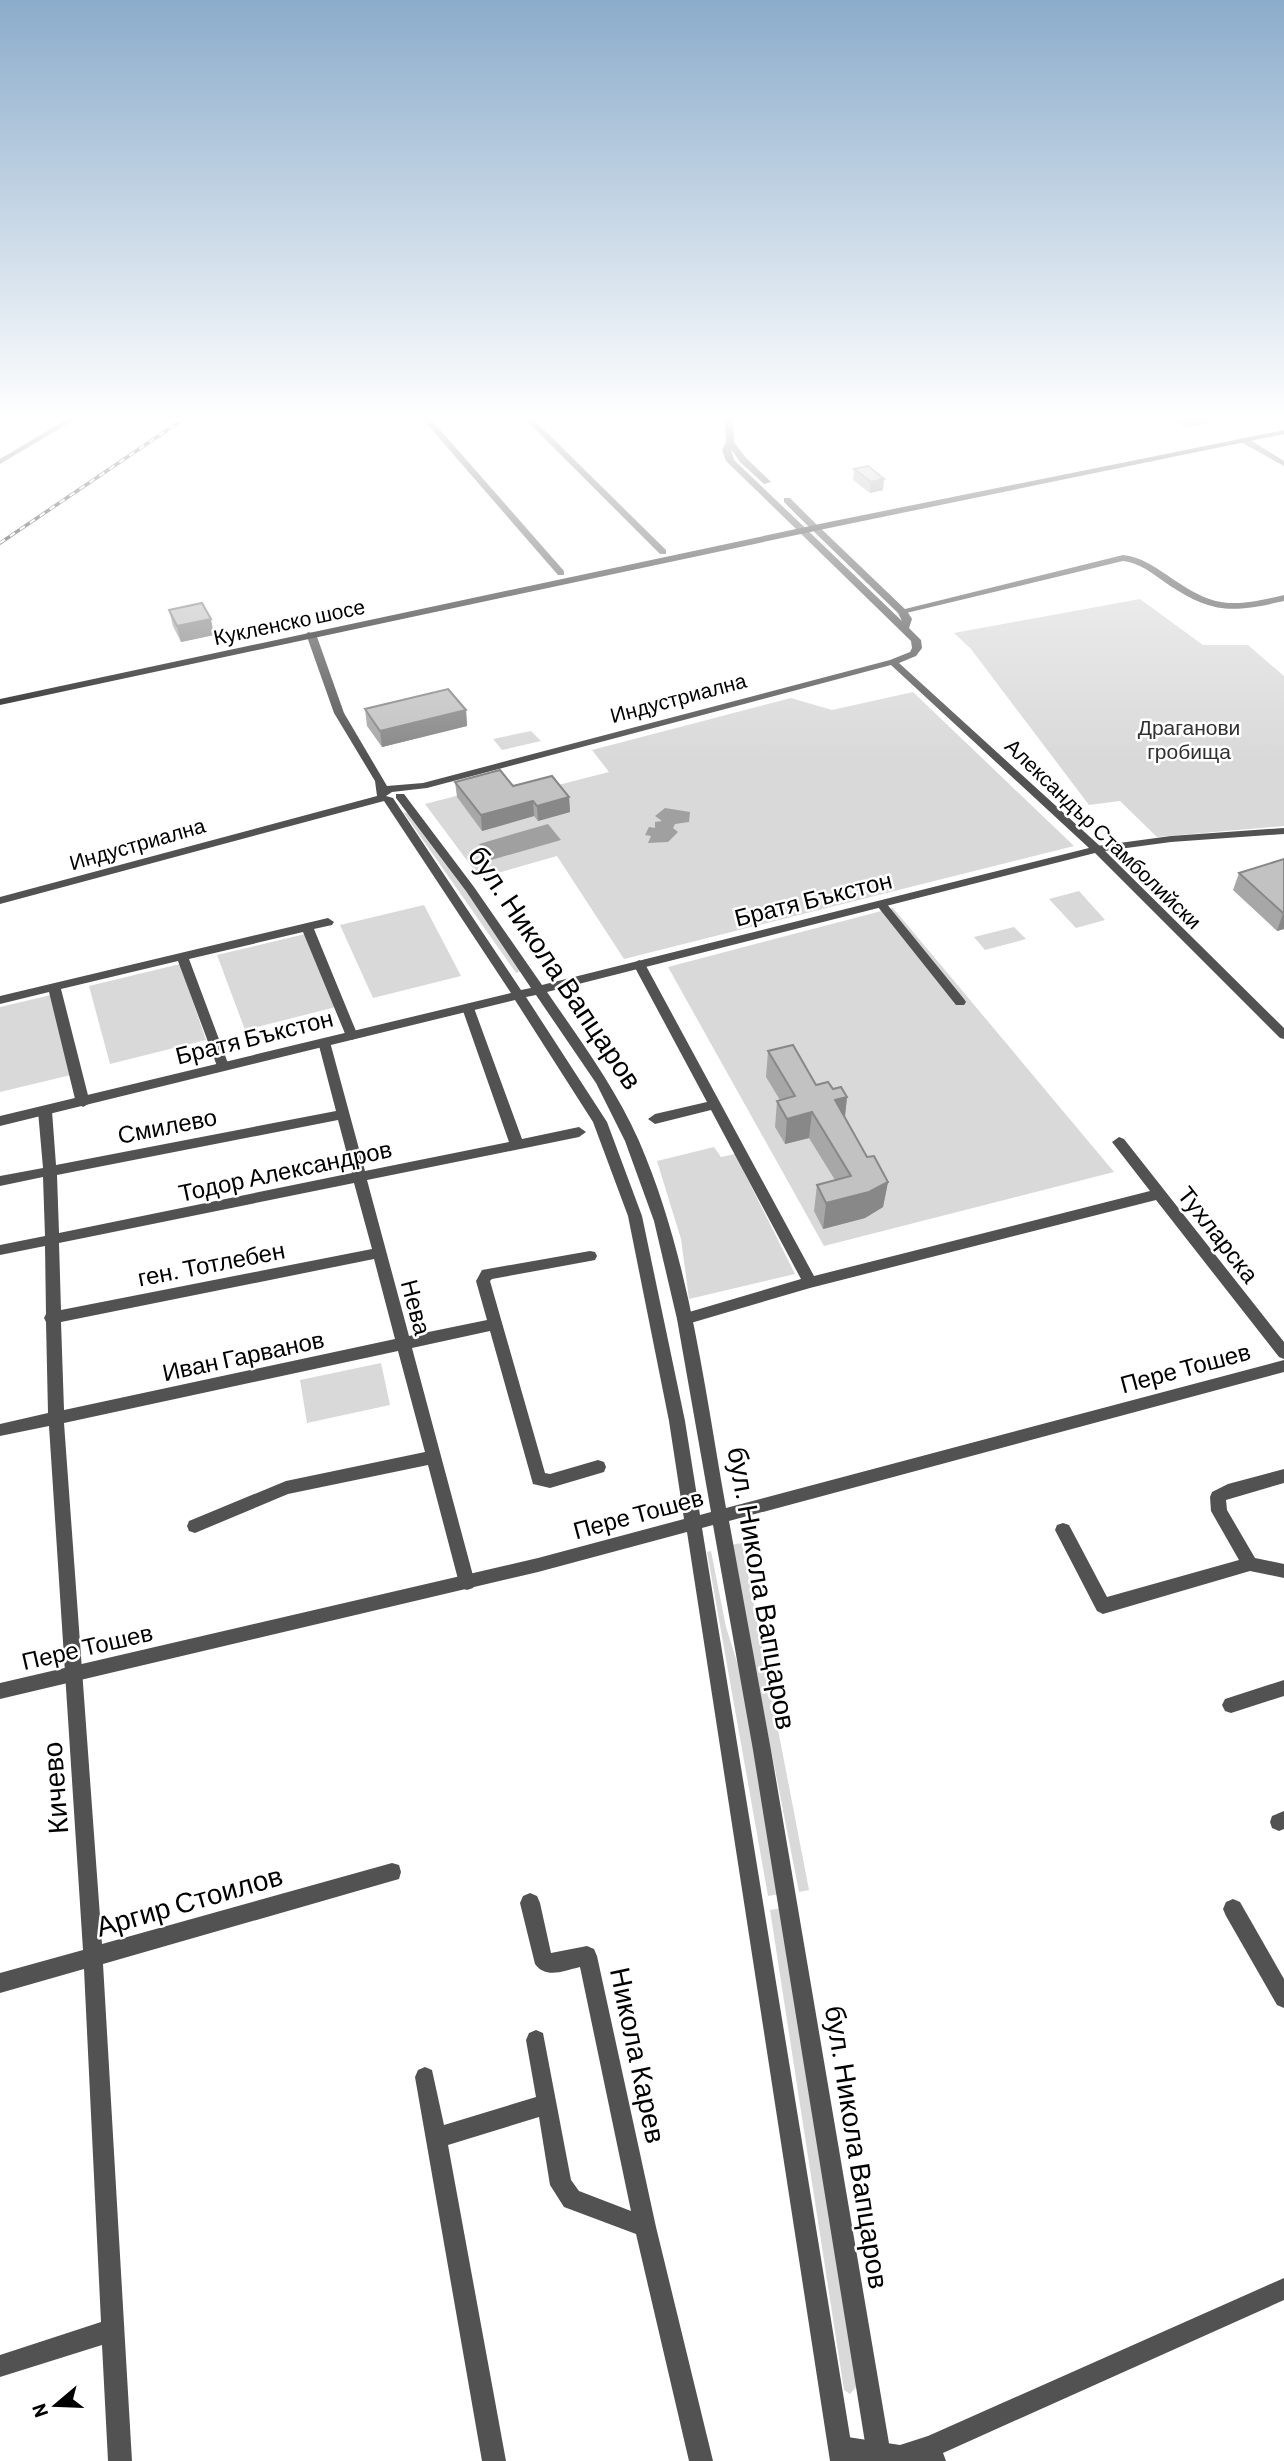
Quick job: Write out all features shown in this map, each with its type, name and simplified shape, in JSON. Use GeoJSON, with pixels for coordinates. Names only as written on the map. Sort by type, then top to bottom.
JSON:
{"type":"FeatureCollection","features":[{"type":"Feature","properties":{"kind":"main road","name":"Кукленско шосе"},"geometry":{"type":"LineString","coordinates":[[0,693],[561,573],[778,531]]}},
{"type":"Feature","properties":{"kind":"main road","name":"Кукленско шосе"},"geometry":{"type":"LineString","coordinates":[[0,702],[781,531]]}},
{"type":"Feature","properties":{"kind":"street"},"geometry":{"type":"LineString","coordinates":[[524,531],[561,573]]}},
{"type":"Feature","properties":{"kind":"street"},"geometry":{"type":"LineString","coordinates":[[642,531],[663,552]]}},
{"type":"Feature","properties":{"kind":"street"},"geometry":{"type":"LineString","coordinates":[[803,531],[904,629]]}},
{"type":"Feature","properties":{"kind":"street"},"geometry":{"type":"LineString","coordinates":[[816,531],[902,611],[1123,558],[1136,558],[1198,601],[1212,606],[1245,607],[1284,598]]}},
{"type":"Feature","properties":{"kind":"street","name":"Индустриална"},"geometry":{"type":"LineString","coordinates":[[0,901],[390,792],[423,786],[893,662],[913,654],[917,648],[916,640],[904,629],[906,619],[902,611]]}},
{"type":"Feature","properties":{"kind":"street","name":"бул. Никола Вапцаров"},"geometry":{"type":"LineString","coordinates":[[311,634],[340,713],[600,1122],[625,1185],[644,1250],[677,1421],[692,1525],[733,1759],[842,2455]]}},
{"type":"Feature","properties":{"kind":"street","name":"Александър Стамболийски"},"geometry":{"type":"LineString","coordinates":[[893,662],[1097,849],[1284,1035]]}},
{"type":"Feature","properties":{"kind":"street","name":"бул. Никола Вапцаров"},"geometry":{"type":"LineString","coordinates":[[390,792],[540,989],[601,1082],[632,1141],[661,1222],[684,1318],[720,1516],[879,2457]]}},
{"type":"Feature","properties":{"kind":"street","name":"Братя Бъкстон"},"geometry":{"type":"LineString","coordinates":[[0,1121],[468,1008],[1097,849],[1171,839],[1284,831]]}},
{"type":"Feature","properties":{"kind":"street"},"geometry":{"type":"LineString","coordinates":[[882,905],[960,1002]]}},
{"type":"Feature","properties":{"kind":"street"},"geometry":{"type":"LineString","coordinates":[[0,1000],[328,922]]}},
{"type":"Feature","properties":{"kind":"street"},"geometry":{"type":"LineString","coordinates":[[307,927],[352,1036]]}},
{"type":"Feature","properties":{"kind":"street"},"geometry":{"type":"LineString","coordinates":[[182,957],[223,1066]]}},
{"type":"Feature","properties":{"kind":"street"},"geometry":{"type":"LineString","coordinates":[[639,964],[810,1282]]}},
{"type":"Feature","properties":{"kind":"street"},"geometry":{"type":"LineString","coordinates":[[54,987],[83,1103]]}},
{"type":"Feature","properties":{"kind":"street"},"geometry":{"type":"LineString","coordinates":[[468,1008],[517,1145]]}},
{"type":"Feature","properties":{"kind":"street","name":"Нева"},"geometry":{"type":"LineString","coordinates":[[324,1042],[467,1583]]}},
{"type":"Feature","properties":{"kind":"street"},"geometry":{"type":"LineString","coordinates":[[655,1119],[715,1104]]}},
{"type":"Feature","properties":{"kind":"street","name":"Кичево"},"geometry":{"type":"LineString","coordinates":[[45,1111],[50,1171],[51,1318],[56,1418],[93,1955],[120,2461]]}},
{"type":"Feature","properties":{"kind":"street","name":"Смилево"},"geometry":{"type":"LineString","coordinates":[[0,1181],[343,1114]]}},
{"type":"Feature","properties":{"kind":"street","name":"Тодор Александров"},"geometry":{"type":"LineString","coordinates":[[0,1250],[579,1132]]}},
{"type":"Feature","properties":{"kind":"street","name":"Тухларска"},"geometry":{"type":"LineString","coordinates":[[1119,1142],[1283,1365]]}},
{"type":"Feature","properties":{"kind":"street"},"geometry":{"type":"LineString","coordinates":[[684,1318],[810,1282],[1158,1194]]}},
{"type":"Feature","properties":{"kind":"street","name":"ген. Тотлебен"},"geometry":{"type":"LineString","coordinates":[[51,1318],[380,1253]]}},
{"type":"Feature","properties":{"kind":"street"},"geometry":{"type":"LineString","coordinates":[[590,1256],[488,1274],[483,1281],[539,1479],[550,1481],[598,1467]]}},
{"type":"Feature","properties":{"kind":"street","name":"Иван Гарванов"},"geometry":{"type":"LineString","coordinates":[[0,1430],[495,1324]]}},
{"type":"Feature","properties":{"kind":"street","name":"Пере Тошев"},"geometry":{"type":"LineString","coordinates":[[0,1691],[467,1583],[1283,1365]]}},
{"type":"Feature","properties":{"kind":"street"},"geometry":{"type":"LineString","coordinates":[[195,1526],[286,1488],[434,1457]]}},
{"type":"Feature","properties":{"kind":"street"},"geometry":{"type":"LineString","coordinates":[[1250,1564],[1219,1511],[1218,1497],[1228,1491],[1284,1476]]}},
{"type":"Feature","properties":{"kind":"street"},"geometry":{"type":"LineString","coordinates":[[1063,1530],[1103,1606],[1250,1564],[1284,1572]]}},
{"type":"Feature","properties":{"kind":"street"},"geometry":{"type":"LineString","coordinates":[[1231,1705],[1284,1688]]}},
{"type":"Feature","properties":{"kind":"street","name":"Аргир Стоилов"},"geometry":{"type":"LineString","coordinates":[[0,1983],[392,1872]]}},
{"type":"Feature","properties":{"kind":"street","name":"Никола Карев"},"geometry":{"type":"LineString","coordinates":[[530,1903],[542,1957],[547,1964],[587,1956],[645,2227],[701,2461]]}},
{"type":"Feature","properties":{"kind":"street"},"geometry":{"type":"LineString","coordinates":[[1233,1909],[1284,1998]]}},
{"type":"Feature","properties":{"kind":"street"},"geometry":{"type":"LineString","coordinates":[[536,2040],[561,2185],[572,2199],[645,2227]]}},
{"type":"Feature","properties":{"kind":"street"},"geometry":{"type":"LineString","coordinates":[[425,2077],[494,2461]]}},
{"type":"Feature","properties":{"kind":"street"},"geometry":{"type":"LineString","coordinates":[[437,2138],[547,2104]]}},
{"type":"Feature","properties":{"kind":"street"},"geometry":{"type":"LineString","coordinates":[[842,2455],[900,2457],[932,2454],[1284,2289]]}},
{"type":"Feature","properties":{"kind":"street"},"geometry":{"type":"LineString","coordinates":[[0,2366],[113,2330]]}},
{"type":"Feature","properties":{"kind":"green space","name":"Драганови гробища"},"geometry":{"type":"Polygon","coordinates":[[[1140,599],[1203,645],[1248,645],[1284,676],[1284,826],[1157,837],[1120,801],[1089,805],[971,649],[954,633],[1140,599]]]}},
{"type":"Feature","properties":{"kind":"green space"},"geometry":{"type":"Polygon","coordinates":[[[913,692],[1074,846],[624,959],[557,856],[480,878],[425,804],[506,783],[515,796],[609,772],[592,750],[791,698],[832,710],[913,692]]]}},
{"type":"Feature","properties":{"kind":"green space"},"geometry":{"type":"Polygon","coordinates":[[[531,731],[541,741],[502,750],[493,739],[531,731]]]}},
{"type":"Feature","properties":{"kind":"green space"},"geometry":{"type":"Polygon","coordinates":[[[411,812],[522,971],[516,973],[404,813],[411,812]]]}},
{"type":"Feature","properties":{"kind":"green space"},"geometry":{"type":"Polygon","coordinates":[[[1079,891],[1105,920],[1076,928],[1049,899],[1079,891]]]}},
{"type":"Feature","properties":{"kind":"green space"},"geometry":{"type":"Polygon","coordinates":[[[424,905],[461,976],[373,998],[340,925],[424,905]]]}},
{"type":"Feature","properties":{"kind":"green space"},"geometry":{"type":"Polygon","coordinates":[[[893,908],[1114,1172],[824,1246],[668,967],[893,908]]]}},
{"type":"Feature","properties":{"kind":"green space"},"geometry":{"type":"Polygon","coordinates":[[[1014,927],[1026,939],[985,950],[974,937],[1014,927]]]}},
{"type":"Feature","properties":{"kind":"green space"},"geometry":{"type":"Polygon","coordinates":[[[305,934],[336,1007],[245,1030],[217,955],[305,934]]]}},
{"type":"Feature","properties":{"kind":"green space"},"geometry":{"type":"Polygon","coordinates":[[[180,964],[206,1040],[110,1064],[89,986],[180,964]]]}},
{"type":"Feature","properties":{"kind":"green space"},"geometry":{"type":"Polygon","coordinates":[[[51,995],[71,1075],[0,1092],[0,1007],[51,995]]]}},
{"type":"Feature","properties":{"kind":"green space"},"geometry":{"type":"Polygon","coordinates":[[[714,1147],[721,1157],[735,1154],[795,1274],[689,1299],[681,1239],[657,1161],[714,1147]]]}},
{"type":"Feature","properties":{"kind":"green space"},"geometry":{"type":"Polygon","coordinates":[[[381,1363],[390,1405],[307,1423],[300,1380],[381,1363]]]}},
{"type":"Feature","properties":{"kind":"green space"},"geometry":{"type":"Polygon","coordinates":[[[742,1543],[809,1890],[799,1892],[731,1545],[742,1543]]]}},
{"type":"Feature","properties":{"kind":"green space"},"geometry":{"type":"Polygon","coordinates":[[[711,1551],[726,1627],[741,1675],[780,1894],[768,1896],[707,1552],[711,1551]]]}},
{"type":"Feature","properties":{"kind":"green space"},"geometry":{"type":"Polygon","coordinates":[[[783,1908],[857,2386],[850,2394],[844,2390],[770,1910],[783,1908]]]}},
{"type":"Feature","properties":{"kind":"shaded area"},"geometry":{"type":"Polygon","coordinates":[[[665,808],[690,812],[689,822],[675,824],[673,828],[678,832],[668,842],[648,843],[651,836],[645,835],[649,827],[655,828],[655,822],[662,821],[655,816],[665,808]]]}},
{"type":"Feature","properties":{"kind":"shaded area"},"geometry":{"type":"Polygon","coordinates":[[[548,824],[561,840],[491,860],[479,844],[548,824]]]}},
{"type":"Feature","properties":{"kind":"building"},"geometry":{"type":"Polygon","coordinates":[[[202,603],[211,619],[177,626],[169,610],[202,603]]]}},
{"type":"Feature","properties":{"kind":"building"},"geometry":{"type":"Polygon","coordinates":[[[448,689],[466,710],[380,731],[365,709],[448,689]]]}},
{"type":"Feature","properties":{"kind":"building"},"geometry":{"type":"Polygon","coordinates":[[[500,770],[513,786],[552,776],[569,797],[537,806],[533,801],[481,815],[455,782],[500,770]]]}},
{"type":"Feature","properties":{"kind":"building"},"geometry":{"type":"Polygon","coordinates":[[[1284,859],[1284,913],[1283,913],[1239,873],[1284,859]]]}},
{"type":"Feature","properties":{"kind":"building"},"geometry":{"type":"Polygon","coordinates":[[[793,1045],[816,1085],[828,1082],[833,1089],[841,1087],[847,1097],[835,1100],[867,1157],[874,1156],[888,1182],[869,1192],[826,1203],[817,1185],[851,1176],[812,1112],[787,1119],[777,1101],[795,1096],[768,1051],[793,1045]]]}},
{"type":"Feature","properties":{"kind":"railway"},"geometry":{"type":"LineString","coordinates":[[0,543],[18,531]]}}]}
